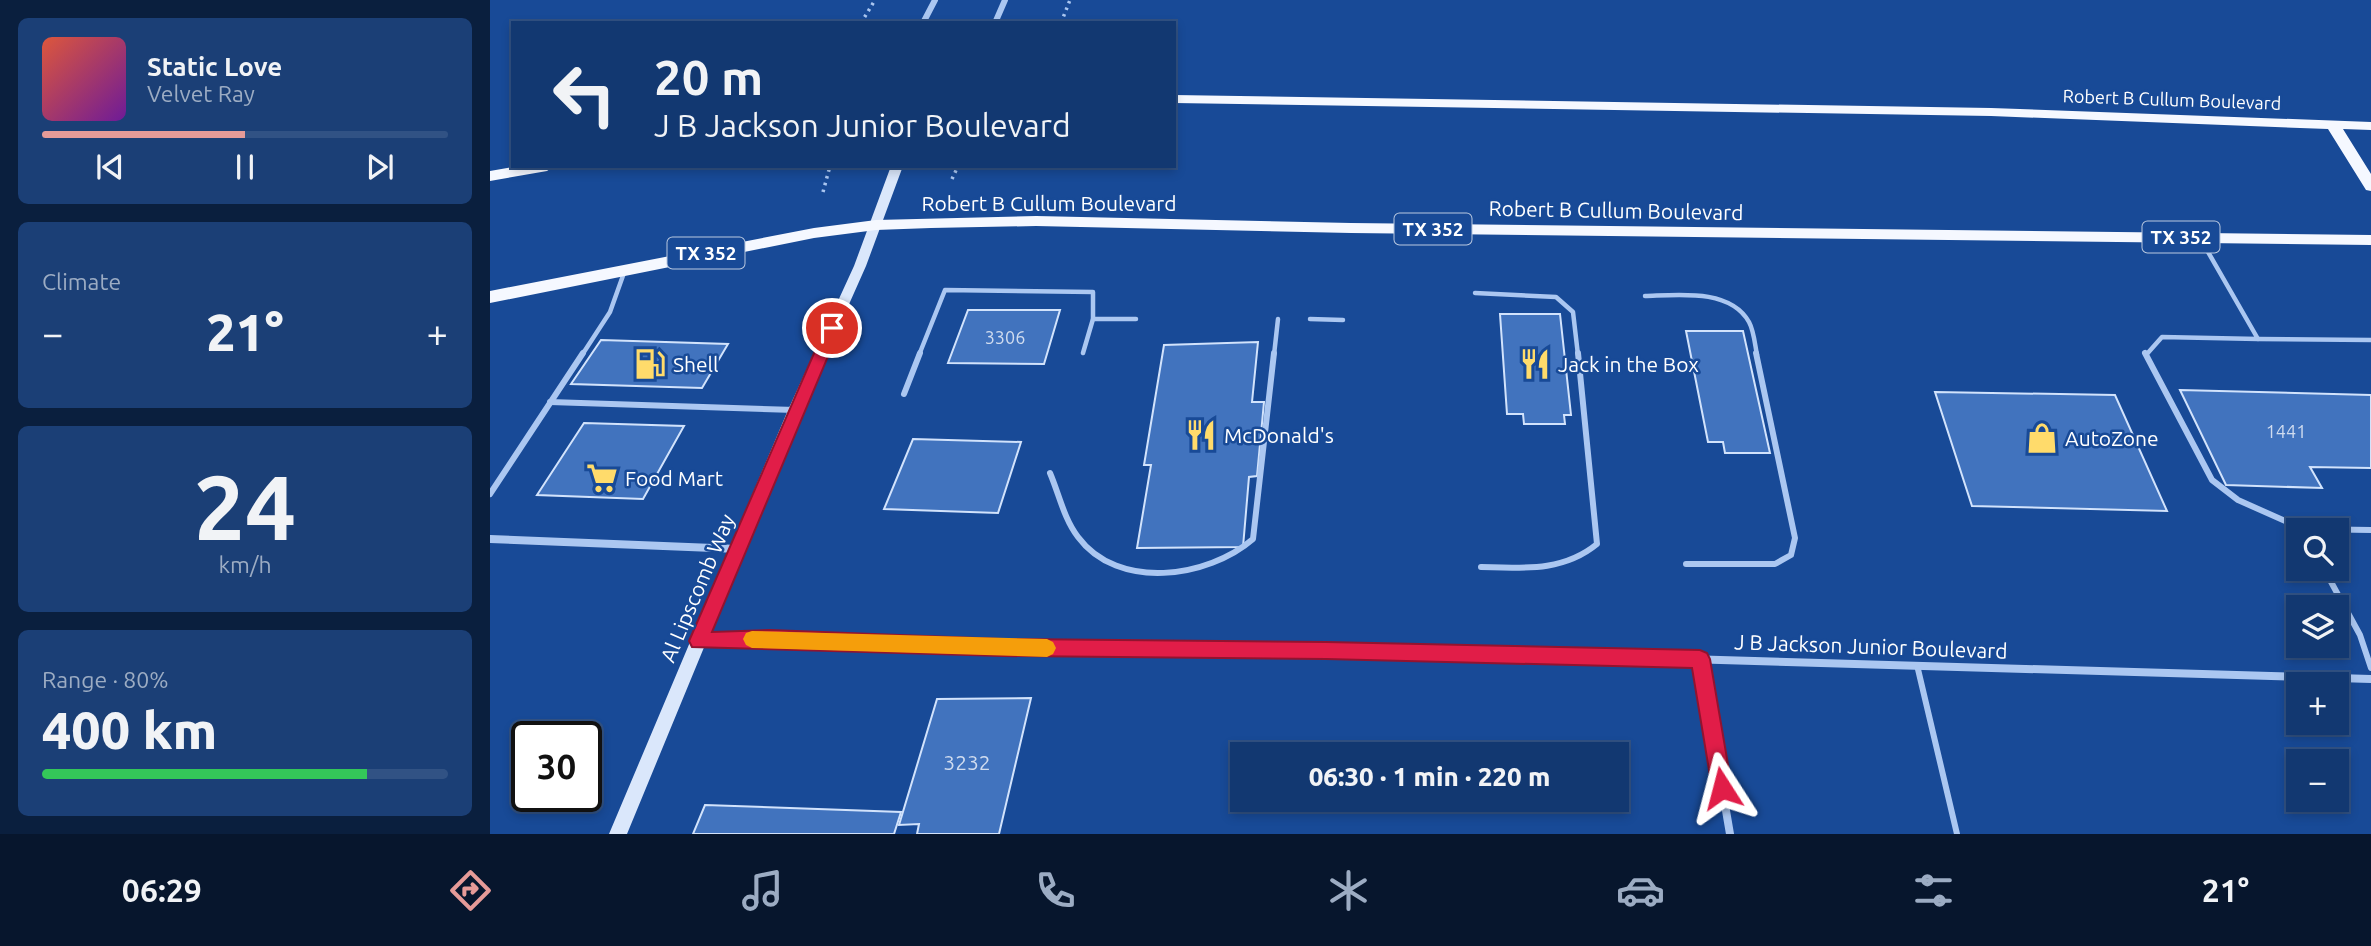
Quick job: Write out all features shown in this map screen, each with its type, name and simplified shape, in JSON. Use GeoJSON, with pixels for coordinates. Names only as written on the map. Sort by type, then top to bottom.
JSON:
{"type":"FeatureCollection","features":[{"type":"Feature","properties":{"kind":"main road","name":"Robert B Cullum Boulevard"},"geometry":{"type":"LineString","coordinates":[[1176,99],[1991,112],[2371,126]]}},
{"type":"Feature","properties":{"kind":"main road"},"geometry":{"type":"LineString","coordinates":[[2333,125],[2371,186]]}},
{"type":"Feature","properties":{"kind":"main road"},"geometry":{"type":"LineString","coordinates":[[490,176],[536,168]]}},
{"type":"Feature","properties":{"kind":"main road","name":"Robert B Cullum Boulevard"},"geometry":{"type":"LineString","coordinates":[[490,297],[760,242],[876,225],[1036,221],[1351,229],[2371,240]]}},
{"type":"Feature","properties":{"kind":"street"},"geometry":{"type":"LineString","coordinates":[[924,21],[935,0]]}},
{"type":"Feature","properties":{"kind":"street"},"geometry":{"type":"LineString","coordinates":[[996,21],[1005,0]]}},
{"type":"Feature","properties":{"kind":"street","name":"Al Lipscomb Way"},"geometry":{"type":"LineString","coordinates":[[618,834],[795,410],[876,225],[896,168]]}},
{"type":"Feature","properties":{"kind":"street"},"geometry":{"type":"LineString","coordinates":[[490,539],[739,549]]}},
{"type":"Feature","properties":{"kind":"street","name":"J B Jackson Junior Boulevard"},"geometry":{"type":"LineString","coordinates":[[699,641],[770,639],[1003,648],[1326,650],[2371,679]]}},
{"type":"Feature","properties":{"kind":"street"},"geometry":{"type":"LineString","coordinates":[[1700,659],[1730,834]]}},
{"type":"Feature","properties":{"kind":"lane"},"geometry":{"type":"LineString","coordinates":[[2199,237],[2258,338]]}},
{"type":"Feature","properties":{"kind":"lane"},"geometry":{"type":"LineString","coordinates":[[490,494],[610,312],[626,269]]}},
{"type":"Feature","properties":{"kind":"lane"},"geometry":{"type":"LineString","coordinates":[[904,394],[945,290],[1093,292],[1093,319],[1083,353]]}},
{"type":"Feature","properties":{"kind":"lane"},"geometry":{"type":"LineString","coordinates":[[1475,293],[1556,297],[1573,312],[1597,523],[1597,544],[1585,556],[1554,568],[1482,568]]}},
{"type":"Feature","properties":{"kind":"lane"},"geometry":{"type":"LineString","coordinates":[[1645,296],[1709,296],[1734,306],[1750,323],[1796,538],[1791,555],[1775,564],[1686,564]]}},
{"type":"Feature","properties":{"kind":"lane"},"geometry":{"type":"LineString","coordinates":[[1093,319],[1136,319]]}},
{"type":"Feature","properties":{"kind":"lane"},"geometry":{"type":"LineString","coordinates":[[1050,473],[1078,539],[1103,561],[1139,572],[1190,570],[1229,558],[1254,539],[1278,319]]}},
{"type":"Feature","properties":{"kind":"lane"},"geometry":{"type":"LineString","coordinates":[[1310,319],[1343,320]]}},
{"type":"Feature","properties":{"kind":"lane"},"geometry":{"type":"LineString","coordinates":[[2286,522],[2238,500],[2212,480],[2145,353],[2162,337],[2371,340]]}},
{"type":"Feature","properties":{"kind":"lane"},"geometry":{"type":"LineString","coordinates":[[550,402],[795,410]]}},
{"type":"Feature","properties":{"kind":"lane"},"geometry":{"type":"LineString","coordinates":[[2349,530],[2371,530]]}},
{"type":"Feature","properties":{"kind":"lane"},"geometry":{"type":"LineString","coordinates":[[2331,581],[2360,635],[2371,668]]}},
{"type":"Feature","properties":{"kind":"lane"},"geometry":{"type":"LineString","coordinates":[[1917,665],[1957,834]]}},
{"type":"Feature","properties":{"kind":"path"},"geometry":{"type":"LineString","coordinates":[[862,21],[875,0]]}},
{"type":"Feature","properties":{"kind":"path"},"geometry":{"type":"LineString","coordinates":[[1062,21],[1070,0]]}},
{"type":"Feature","properties":{"kind":"path"},"geometry":{"type":"LineString","coordinates":[[823,192],[829,168]]}},
{"type":"Feature","properties":{"kind":"path"},"geometry":{"type":"LineString","coordinates":[[952,179],[957,168]]}},
{"type":"Feature","properties":{"kind":"building"},"geometry":{"type":"Polygon","coordinates":[[[968,310],[1060,310],[1044,364],[948,363],[968,310]]]}},
{"type":"Feature","properties":{"kind":"building","name":"Jack in the Box"},"geometry":{"type":"Polygon","coordinates":[[[1500,314],[1560,314],[1571,415],[1564,415],[1565,424],[1524,424],[1523,414],[1507,414],[1500,314]]]}},
{"type":"Feature","properties":{"kind":"building"},"geometry":{"type":"Polygon","coordinates":[[[1686,331],[1743,331],[1770,453],[1725,453],[1723,442],[1708,442],[1686,331]]]}},
{"type":"Feature","properties":{"kind":"building","name":"Shell"},"geometry":{"type":"Polygon","coordinates":[[[601,340],[728,344],[702,388],[571,384],[601,340]]]}},
{"type":"Feature","properties":{"kind":"building"},"geometry":{"type":"Polygon","coordinates":[[[1258,342],[1252,402],[1264,402],[1257,476],[1249,477],[1243,547],[1137,548],[1151,465],[1144,465],[1164,345],[1258,342]]]}},
{"type":"Feature","properties":{"kind":"building"},"geometry":{"type":"Polygon","coordinates":[[[2180,390],[2371,395],[2371,468],[2310,467],[2322,488],[2226,485],[2180,390]]]}},
{"type":"Feature","properties":{"kind":"building","name":"AutoZone"},"geometry":{"type":"Polygon","coordinates":[[[1935,392],[2115,395],[2167,511],[1972,506],[1935,392]]]}},
{"type":"Feature","properties":{"kind":"building","name":"Food Mart"},"geometry":{"type":"Polygon","coordinates":[[[584,423],[684,426],[643,499],[537,495],[584,423]]]}},
{"type":"Feature","properties":{"kind":"building"},"geometry":{"type":"Polygon","coordinates":[[[913,439],[1021,442],[998,513],[884,509],[913,439]]]}},
{"type":"Feature","properties":{"kind":"building"},"geometry":{"type":"Polygon","coordinates":[[[1031,698],[999,834],[917,834],[919,824],[899,825],[937,699],[1031,698]]]}},
{"type":"Feature","properties":{"kind":"building"},"geometry":{"type":"Polygon","coordinates":[[[705,805],[901,812],[894,834],[693,834],[705,805]]]}},
{"type":"Feature","properties":{"kind":"slow traffic"},"geometry":{"type":"LineString","coordinates":[[752,639],[1047,648]]}},
{"type":"Feature","properties":{"kind":"place","name":"Shell"},"geometry":{"type":"Point","coordinates":[650,364]}},
{"type":"Feature","properties":{"kind":"place","name":"Jack in the Box"},"geometry":{"type":"Point","coordinates":[1535,364]}},
{"type":"Feature","properties":{"kind":"place","name":"McDonald's"},"geometry":{"type":"Point","coordinates":[1201,435]}},
{"type":"Feature","properties":{"kind":"place","name":"AutoZone"},"geometry":{"type":"Point","coordinates":[2042,438]}},
{"type":"Feature","properties":{"kind":"place","name":"Food Mart"},"geometry":{"type":"Point","coordinates":[602,478]}},
{"type":"Feature","properties":{"kind":"route"},"geometry":{"type":"LineString","coordinates":[[832,328],[699,641],[770,639],[1003,648],[1326,650],[1700,659],[1722,788]]}}]}
